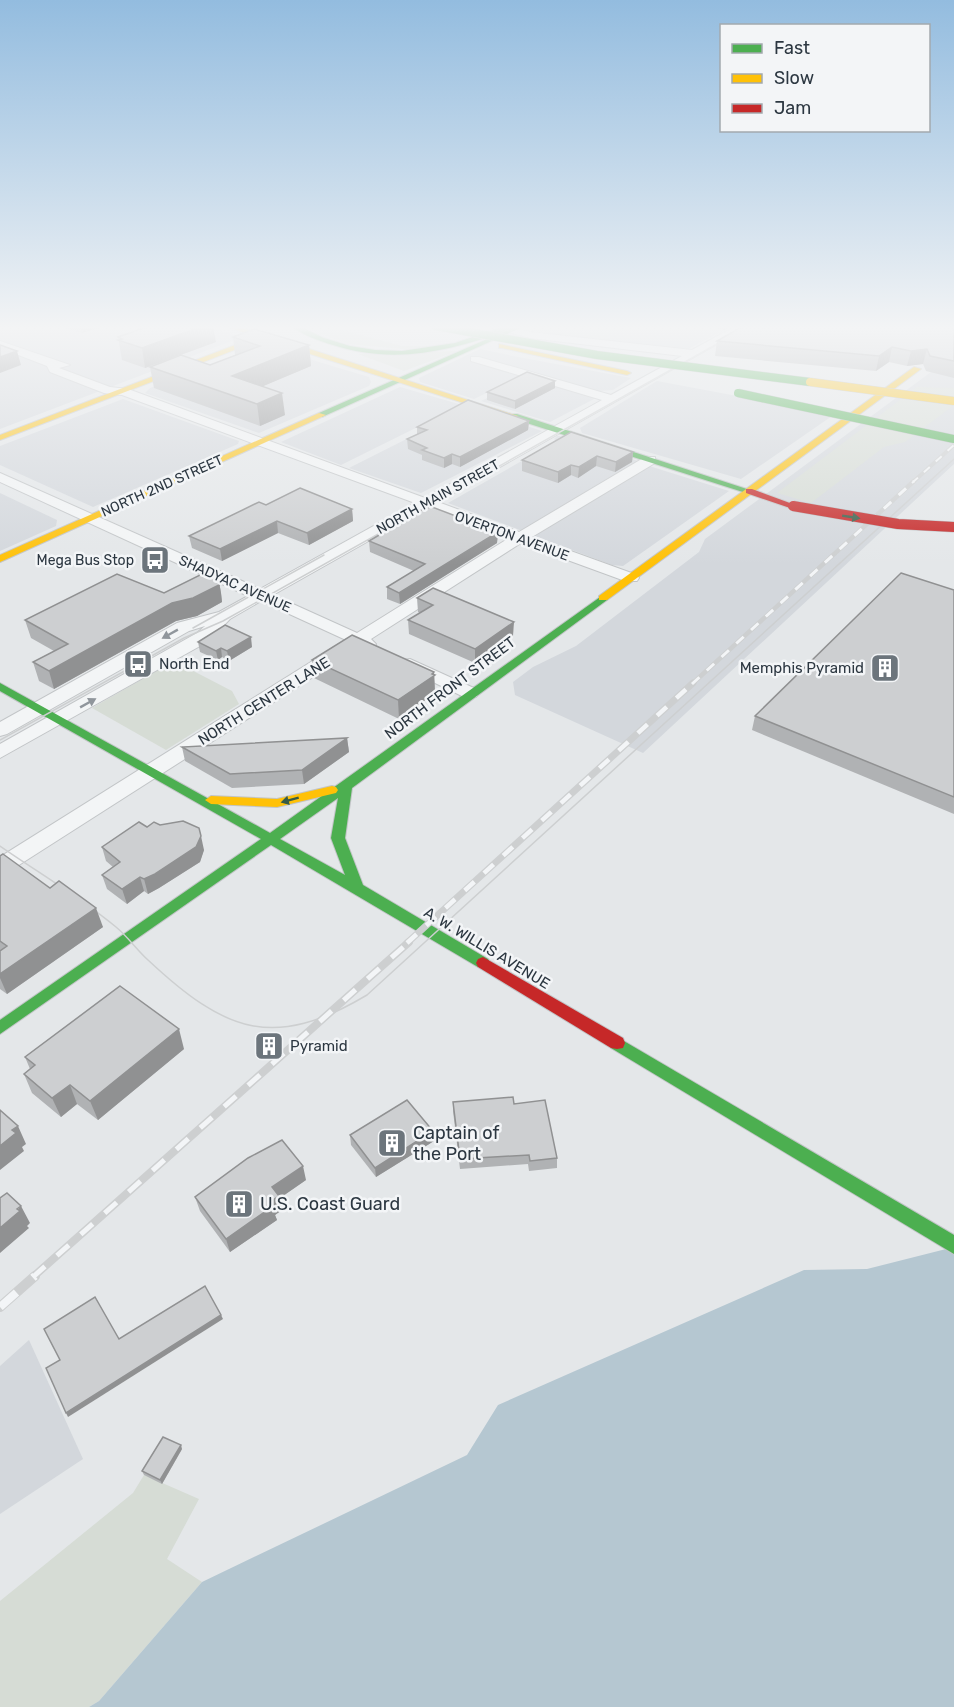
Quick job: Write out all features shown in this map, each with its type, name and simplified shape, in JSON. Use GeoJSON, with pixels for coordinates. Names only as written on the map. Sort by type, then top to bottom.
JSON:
{"type":"FeatureCollection","features":[{"type":"Feature","properties":{"kind":"main road"},"geometry":{"type":"LineString","coordinates":[[0,438],[87,406]]}},
{"type":"Feature","properties":{"kind":"main road","name":"NORTH 2ND STREET"},"geometry":{"type":"LineString","coordinates":[[0,559],[343,406]]}},
{"type":"Feature","properties":{"kind":"main road"},"geometry":{"type":"LineString","coordinates":[[478,406],[794,506],[888,523],[954,527]]}},
{"type":"Feature","properties":{"kind":"main road"},"geometry":{"type":"LineString","coordinates":[[795,406],[954,439]]}},
{"type":"Feature","properties":{"kind":"main road","name":"NORTH FRONT STREET"},"geometry":{"type":"LineString","coordinates":[[0,1028],[271,840],[867,406]]}},
{"type":"Feature","properties":{"kind":"main road","name":"A. W. WILLIS AVENUE"},"geometry":{"type":"LineString","coordinates":[[0,686],[357,888],[954,1245]]}},
{"type":"Feature","properties":{"kind":"main road"},"geometry":{"type":"LineString","coordinates":[[201,800],[277,803],[346,786],[338,838],[357,888]]}},
{"type":"Feature","properties":{"kind":"street","name":"OVERTON AVENUE"},"geometry":{"type":"LineString","coordinates":[[161,406],[631,578]]}},
{"type":"Feature","properties":{"kind":"street","name":"NORTH MAIN STREET"},"geometry":{"type":"LineString","coordinates":[[0,730],[183,627],[225,615],[600,406]]}},
{"type":"Feature","properties":{"kind":"street","name":"NORTH CENTER LANE"},"geometry":{"type":"LineString","coordinates":[[0,867],[519,538],[650,460]]}},
{"type":"Feature","properties":{"kind":"street","name":"SHADYAC AVENUE"},"geometry":{"type":"LineString","coordinates":[[0,477],[360,640],[470,693]]}},
{"type":"Feature","properties":{"kind":"street","name":"NORTH MAIN STREET"},"geometry":{"type":"LineString","coordinates":[[0,752],[203,637],[225,615]]}},
{"type":"Feature","properties":{"kind":"shaded area"},"geometry":{"type":"Polygon","coordinates":[[[0,406],[61,406],[0,429],[0,406]]]}},
{"type":"Feature","properties":{"kind":"shaded area"},"geometry":{"type":"Polygon","coordinates":[[[106,406],[141,406],[239,441],[238,444],[93,507],[0,465],[0,446],[106,406]]]}},
{"type":"Feature","properties":{"kind":"shaded area"},"geometry":{"type":"Polygon","coordinates":[[[181,406],[323,406],[259,433],[181,406]]]}},
{"type":"Feature","properties":{"kind":"shaded area"},"geometry":{"type":"Polygon","coordinates":[[[360,406],[461,406],[341,465],[281,442],[360,406]]]}},
{"type":"Feature","properties":{"kind":"shaded area"},"geometry":{"type":"Polygon","coordinates":[[[496,406],[581,406],[550,422],[496,406]]]}},
{"type":"Feature","properties":{"kind":"shaded area"},"geometry":{"type":"Polygon","coordinates":[[[617,406],[784,406],[832,416],[741,479],[582,433],[580,428],[617,406]]]}},
{"type":"Feature","properties":{"kind":"shaded area"},"geometry":{"type":"Polygon","coordinates":[[[885,406],[954,406],[954,464],[643,753],[515,695],[513,682],[533,667],[576,646],[699,552],[705,539],[885,406]]]}},
{"type":"Feature","properties":{"kind":"shaded area"},"geometry":{"type":"Polygon","coordinates":[[[892,406],[953,406],[905,442],[884,447],[811,503],[777,493],[892,406]]]}},
{"type":"Feature","properties":{"kind":"shaded area"},"geometry":{"type":"Polygon","coordinates":[[[470,407],[542,431],[421,493],[349,468],[470,407]]]}},
{"type":"Feature","properties":{"kind":"shaded area"},"geometry":{"type":"Polygon","coordinates":[[[557,436],[641,462],[525,532],[448,503],[557,441],[554,439],[557,436]]]}},
{"type":"Feature","properties":{"kind":"shaded area"},"geometry":{"type":"Polygon","coordinates":[[[646,465],[729,491],[623,566],[612,565],[535,536],[646,465]]]}},
{"type":"Feature","properties":{"kind":"shaded area"},"geometry":{"type":"Polygon","coordinates":[[[0,493],[57,520],[56,526],[0,551],[0,493]]]}},
{"type":"Feature","properties":{"kind":"shaded area"},"geometry":{"type":"Polygon","coordinates":[[[174,661],[232,691],[239,704],[166,750],[92,708],[174,661]]]}},
{"type":"Feature","properties":{"kind":"shaded area"},"geometry":{"type":"Polygon","coordinates":[[[29,1340],[83,1459],[0,1514],[0,1366],[29,1340]]]}},
{"type":"Feature","properties":{"kind":"shaded area"},"geometry":{"type":"Polygon","coordinates":[[[144,1475],[199,1499],[167,1559],[202,1582],[99,1701],[89,1707],[0,1707],[0,1601],[133,1493],[144,1475]]]}},
{"type":"Feature","properties":{"kind":"water"},"geometry":{"type":"Polygon","coordinates":[[[954,1247],[954,1707],[89,1707],[99,1701],[202,1582],[467,1455],[498,1405],[804,1270],[867,1269],[954,1247]]]}},
{"type":"Feature","properties":{"kind":"building"},"geometry":{"type":"Polygon","coordinates":[[[457,406],[484,406],[529,421],[460,457],[452,454],[444,458],[422,450],[427,448],[407,439],[427,430],[417,427],[457,406]]]}},
{"type":"Feature","properties":{"kind":"building"},"geometry":{"type":"Polygon","coordinates":[[[571,432],[633,452],[616,462],[597,456],[579,467],[571,465],[558,472],[522,460],[571,432]]]}},
{"type":"Feature","properties":{"kind":"building"},"geometry":{"type":"Polygon","coordinates":[[[300,488],[352,509],[307,533],[277,521],[220,549],[189,536],[259,502],[266,505],[300,488]]]}},
{"type":"Feature","properties":{"kind":"building"},"geometry":{"type":"Polygon","coordinates":[[[432,507],[498,532],[399,593],[387,587],[425,564],[369,541],[425,508],[432,507]]]}},
{"type":"Feature","properties":{"kind":"building"},"geometry":{"type":"Polygon","coordinates":[[[208,571],[218,576],[219,585],[193,598],[172,603],[49,671],[33,662],[68,644],[25,620],[117,574],[164,593],[208,571]]]}},
{"type":"Feature","properties":{"kind":"building","name":"Memphis Pyramid"},"geometry":{"type":"Polygon","coordinates":[[[901,573],[954,590],[954,797],[755,716],[901,573]]]}},
{"type":"Feature","properties":{"kind":"building"},"geometry":{"type":"Polygon","coordinates":[[[433,588],[514,622],[475,649],[408,620],[433,605],[417,598],[433,588]]]}},
{"type":"Feature","properties":{"kind":"building"},"geometry":{"type":"Polygon","coordinates":[[[225,625],[251,637],[227,651],[221,648],[216,651],[198,642],[225,625]]]}},
{"type":"Feature","properties":{"kind":"building"},"geometry":{"type":"Polygon","coordinates":[[[352,635],[434,672],[432,674],[435,675],[398,700],[312,660],[352,635]]]}},
{"type":"Feature","properties":{"kind":"building"},"geometry":{"type":"Polygon","coordinates":[[[347,738],[302,770],[230,774],[182,747],[347,738]]]}},
{"type":"Feature","properties":{"kind":"building"},"geometry":{"type":"Polygon","coordinates":[[[183,821],[199,828],[201,836],[196,847],[155,874],[144,879],[140,877],[122,889],[102,875],[120,862],[102,847],[139,822],[147,827],[154,822],[160,825],[183,821]]]}},
{"type":"Feature","properties":{"kind":"building"},"geometry":{"type":"Polygon","coordinates":[[[3,854],[50,888],[59,881],[96,908],[0,974],[0,951],[7,946],[0,941],[0,856],[3,854]]]}},
{"type":"Feature","properties":{"kind":"building"},"geometry":{"type":"Polygon","coordinates":[[[120,986],[179,1029],[90,1101],[70,1085],[52,1098],[24,1074],[35,1065],[25,1057],[120,986]]]}},
{"type":"Feature","properties":{"kind":"building"},"geometry":{"type":"Polygon","coordinates":[[[513,1097],[514,1104],[545,1100],[557,1158],[530,1161],[529,1155],[460,1159],[453,1102],[513,1097]]]}},
{"type":"Feature","properties":{"kind":"building","name":"Captain of the Port"},"geometry":{"type":"Polygon","coordinates":[[[407,1100],[433,1131],[375,1168],[350,1135],[407,1100]]]}},
{"type":"Feature","properties":{"kind":"building"},"geometry":{"type":"Polygon","coordinates":[[[0,1110],[18,1126],[12,1130],[16,1133],[0,1146],[0,1110]]]}},
{"type":"Feature","properties":{"kind":"building","name":"U.S. Coast Guard"},"geometry":{"type":"Polygon","coordinates":[[[282,1140],[303,1166],[272,1187],[279,1196],[270,1202],[273,1206],[226,1239],[195,1197],[248,1158],[282,1140]]]}},
{"type":"Feature","properties":{"kind":"building"},"geometry":{"type":"Polygon","coordinates":[[[7,1193],[21,1206],[17,1209],[20,1211],[0,1228],[0,1198],[7,1193]]]}},
{"type":"Feature","properties":{"kind":"building"},"geometry":{"type":"Polygon","coordinates":[[[205,1286],[221,1315],[66,1413],[46,1368],[60,1360],[44,1329],[95,1297],[119,1339],[205,1286]]]}},
{"type":"Feature","properties":{"kind":"building"},"geometry":{"type":"Polygon","coordinates":[[[163,1437],[181,1445],[160,1480],[142,1471],[163,1437]]]}},
{"type":"Feature","properties":{"kind":"tram line"},"geometry":{"type":"LineString","coordinates":[[0,740],[184,638],[223,621],[607,406]]}},
{"type":"Feature","properties":{"kind":"tram line"},"geometry":{"type":"LineString","coordinates":[[0,846],[102,916],[176,984],[201,1004],[226,1017],[251,1026],[277,1028],[304,1023],[334,1013],[367,995],[954,459]]}},
{"type":"Feature","properties":{"kind":"tram line"},"geometry":{"type":"LineString","coordinates":[[193,628],[324,555]]}},
{"type":"Feature","properties":{"kind":"railway"},"geometry":{"type":"LineString","coordinates":[[912,483],[954,445]]}},
{"type":"Feature","properties":{"kind":"railway"},"geometry":{"type":"LineString","coordinates":[[692,684],[914,481]]}},
{"type":"Feature","properties":{"kind":"railway"},"geometry":{"type":"LineString","coordinates":[[407,943],[693,683]]}},
{"type":"Feature","properties":{"kind":"railway"},"geometry":{"type":"LineString","coordinates":[[33,1277],[409,942]]}},
{"type":"Feature","properties":{"kind":"railway"},"geometry":{"type":"LineString","coordinates":[[0,1307],[35,1276]]}},
{"type":"Feature","properties":{"kind":"traffic: fast"},"geometry":{"type":"LineString","coordinates":[[322,415],[343,406]]}},
{"type":"Feature","properties":{"kind":"traffic: fast"},"geometry":{"type":"LineString","coordinates":[[797,406],[954,439]]}},
{"type":"Feature","properties":{"kind":"traffic: fast"},"geometry":{"type":"LineString","coordinates":[[514,416],[749,491]]}},
{"type":"Feature","properties":{"kind":"traffic: fast"},"geometry":{"type":"LineString","coordinates":[[0,1028],[346,786],[603,598]]}},
{"type":"Feature","properties":{"kind":"traffic: fast"},"geometry":{"type":"LineString","coordinates":[[0,686],[357,888],[483,963]]}},
{"type":"Feature","properties":{"kind":"traffic: fast"},"geometry":{"type":"LineString","coordinates":[[346,786],[338,838],[357,888]]}},
{"type":"Feature","properties":{"kind":"traffic: fast"},"geometry":{"type":"LineString","coordinates":[[617,1043],[954,1245]]}},
{"type":"Feature","properties":{"kind":"traffic: slow"},"geometry":{"type":"LineString","coordinates":[[0,438],[84,406]]}},
{"type":"Feature","properties":{"kind":"traffic: slow"},"geometry":{"type":"LineString","coordinates":[[481,406],[514,416]]}},
{"type":"Feature","properties":{"kind":"traffic: slow"},"geometry":{"type":"LineString","coordinates":[[603,598],[867,406]]}},
{"type":"Feature","properties":{"kind":"traffic: slow"},"geometry":{"type":"LineString","coordinates":[[0,559],[322,415]]}},
{"type":"Feature","properties":{"kind":"traffic: slow"},"geometry":{"type":"LineString","coordinates":[[211,800],[277,803],[332,790]]}},
{"type":"Feature","properties":{"kind":"traffic: jam"},"geometry":{"type":"LineString","coordinates":[[749,491],[793,506]]}},
{"type":"Feature","properties":{"kind":"traffic: jam"},"geometry":{"type":"LineString","coordinates":[[793,506],[898,524],[954,527]]}},
{"type":"Feature","properties":{"kind":"traffic: jam"},"geometry":{"type":"LineString","coordinates":[[483,963],[617,1043]]}},
{"type":"Feature","properties":{"kind":"place","name":"Mega Bus Stop"},"geometry":{"type":"Point","coordinates":[155,560]}},
{"type":"Feature","properties":{"kind":"place","name":"North End"},"geometry":{"type":"Point","coordinates":[138,664]}},
{"type":"Feature","properties":{"kind":"place","name":"Memphis Pyramid"},"geometry":{"type":"Point","coordinates":[885,668]}},
{"type":"Feature","properties":{"kind":"place","name":"Pyramid"},"geometry":{"type":"Point","coordinates":[269,1046]}},
{"type":"Feature","properties":{"kind":"place","name":"Captain of the Port"},"geometry":{"type":"Point","coordinates":[392,1143]}},
{"type":"Feature","properties":{"kind":"place","name":"U.S. Coast Guard"},"geometry":{"type":"Point","coordinates":[239,1204]}}]}
